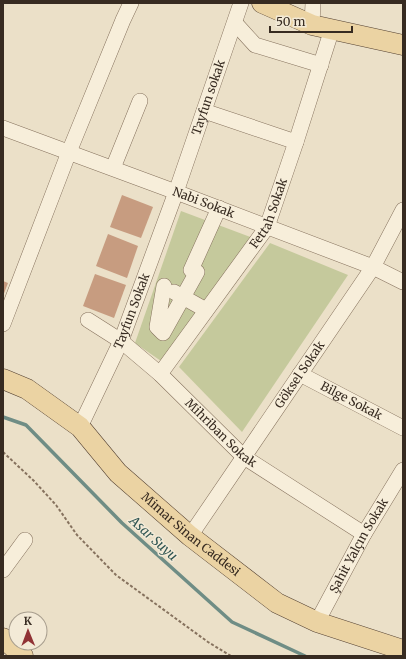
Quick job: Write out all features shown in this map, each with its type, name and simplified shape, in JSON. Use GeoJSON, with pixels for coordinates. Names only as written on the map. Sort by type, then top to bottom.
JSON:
{"type":"FeatureCollection","features":[{"type":"Feature","properties":{"kind":"main road"},"geometry":{"type":"LineString","coordinates":[[262,3],[312,25],[403,46]]}},
{"type":"Feature","properties":{"kind":"main road","name":"Mimar Sinan Caddesi"},"geometry":{"type":"LineString","coordinates":[[3,379],[27,389],[80,427],[118,473],[190,536],[277,603],[317,622],[403,650]]}},
{"type":"Feature","properties":{"kind":"main road"},"geometry":{"type":"LineString","coordinates":[[3,638],[24,656]]}},
{"type":"Feature","properties":{"kind":"street"},"geometry":{"type":"LineString","coordinates":[[3,324],[69,152],[131,3]]}},
{"type":"Feature","properties":{"kind":"street","name":"Tayfun sokak"},"geometry":{"type":"LineString","coordinates":[[176,192],[241,3]]}},
{"type":"Feature","properties":{"kind":"street"},"geometry":{"type":"LineString","coordinates":[[312,25],[313,3]]}},
{"type":"Feature","properties":{"kind":"street"},"geometry":{"type":"LineString","coordinates":[[235,23],[255,45],[321,65]]}},
{"type":"Feature","properties":{"kind":"street","name":"Fettah Sokak"},"geometry":{"type":"LineString","coordinates":[[160,374],[267,227],[332,29]]}},
{"type":"Feature","properties":{"kind":"street"},"geometry":{"type":"LineString","coordinates":[[113,168],[140,101]]}},
{"type":"Feature","properties":{"kind":"street"},"geometry":{"type":"LineString","coordinates":[[204,111],[296,142]]}},
{"type":"Feature","properties":{"kind":"street","name":"Nabi Sokak"},"geometry":{"type":"LineString","coordinates":[[3,128],[113,168],[373,267],[403,282]]}},
{"type":"Feature","properties":{"kind":"street","name":"Tayfun Sokak"},"geometry":{"type":"LineString","coordinates":[[80,427],[121,340],[176,192]]}},
{"type":"Feature","properties":{"kind":"street"},"geometry":{"type":"LineString","coordinates":[[206,310],[183,296],[161,285],[157,327],[163,333],[183,296],[196,272],[191,270],[219,208]]}},
{"type":"Feature","properties":{"kind":"street","name":"Göksel Sokak"},"geometry":{"type":"LineString","coordinates":[[190,536],[373,267],[403,210]]}},
{"type":"Feature","properties":{"kind":"street","name":"Mihriban Sokak"},"geometry":{"type":"LineString","coordinates":[[88,320],[121,340],[160,374],[244,457],[364,534]]}},
{"type":"Feature","properties":{"kind":"street","name":"Bilge Sokak"},"geometry":{"type":"LineString","coordinates":[[300,374],[403,428]]}},
{"type":"Feature","properties":{"kind":"street","name":"Şahit Yalçın Sokak"},"geometry":{"type":"LineString","coordinates":[[317,622],[364,534],[403,470]]}},
{"type":"Feature","properties":{"kind":"street"},"geometry":{"type":"LineString","coordinates":[[3,570],[25,540]]}},
{"type":"Feature","properties":{"kind":"path"},"geometry":{"type":"LineString","coordinates":[[3,452],[56,505],[77,535],[116,575],[208,642],[230,656]]}},
{"type":"Feature","properties":{"kind":"green space"},"geometry":{"type":"Polygon","coordinates":[[[181,211],[253,238],[161,361],[135,343],[181,211]]]}},
{"type":"Feature","properties":{"kind":"green space"},"geometry":{"type":"Polygon","coordinates":[[[270,243],[348,275],[242,432],[179,367],[270,243]]]}},
{"type":"Feature","properties":{"kind":"building"},"geometry":{"type":"Polygon","coordinates":[[[122,195],[153,207],[141,238],[110,227],[122,195]]]}},
{"type":"Feature","properties":{"kind":"building"},"geometry":{"type":"Polygon","coordinates":[[[108,234],[138,246],[127,278],[96,266],[108,234]]]}},
{"type":"Feature","properties":{"kind":"building"},"geometry":{"type":"Polygon","coordinates":[[[95,274],[126,285],[114,318],[83,306],[95,274]]]}},
{"type":"Feature","properties":{"kind":"building"},"geometry":{"type":"Polygon","coordinates":[[[3,281],[8,283],[3,296],[3,281]]]}},
{"type":"Feature","properties":{"kind":"waterway","name":"Asar Suyu"},"geometry":{"type":"LineString","coordinates":[[3,417],[26,425],[122,523],[232,622],[305,656]]}}]}
